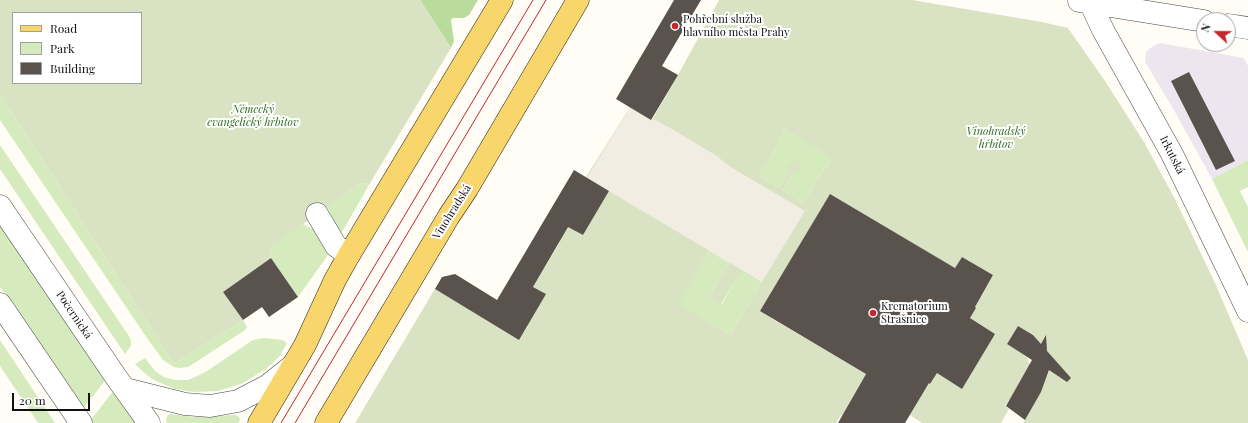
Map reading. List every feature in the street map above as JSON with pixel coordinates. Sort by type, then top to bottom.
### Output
[{"type":"main road","points":[[259,423],[305,345],[335,280],[349,255],[502,0]]},
{"type":"main road","name":"Vinohradská","points":[[326,423],[449,216],[467,189],[578,0]]},
{"type":"street","points":[[1083,1],[1196,20]]},
{"type":"street","name":"Irkutská","points":[[1083,1],[1103,30],[1172,154],[1248,311]]},
{"type":"street","points":[[1236,26],[1248,28]]},
{"type":"street","name":"Počernická","points":[[0,206],[149,423]]},
{"type":"street","points":[[317,214],[336,246],[349,255]]},
{"type":"street","points":[[0,304],[81,423]]},
{"type":"street","points":[[125,389],[185,404],[210,406],[238,401],[267,386],[293,366]]},
{"type":"shaded area","points":[[1160,43],[1196,49],[1196,52],[1210,52],[1244,58],[1248,66],[1248,160],[1212,179],[1145,62],[1146,52],[1153,46]]},
{"type":"shaded area","points":[[630,107],[687,138],[717,156],[729,166],[805,211],[762,282],[587,178]]},
{"type":"green space","name":"Německý evangelický hřbitov","points":[[0,0],[420,0],[451,48],[369,185],[367,183],[360,184],[272,246],[270,252],[271,258],[223,292],[243,320],[174,364],[0,94]]},
{"type":"green space","points":[[420,0],[478,0],[469,15],[464,18],[453,18],[451,20],[454,41],[451,48]]},
{"type":"green space","name":"Vinohradský hřbitov","points":[[719,0],[912,0],[1042,22],[1068,28],[1105,81],[1144,142],[1175,199],[1215,283],[1248,360],[1248,423],[1023,423],[1041,392],[1049,371],[1048,358],[1043,346],[1033,335],[1018,326],[1007,344],[1027,357],[1031,368],[1013,402],[1009,400],[1005,406],[1009,409],[1001,423],[922,423],[910,415],[929,383],[930,384],[937,373],[995,334],[970,318],[993,275],[962,257],[955,268],[841,201],[771,318],[866,374],[842,416],[841,415],[836,423],[355,423],[442,277],[435,289],[519,339],[528,326],[494,306],[455,274],[497,300],[534,237],[498,299],[546,294],[533,287],[560,242],[539,229],[574,170],[586,177],[630,107],[652,120]],"holes":[[[784,129],[832,158],[827,168],[825,167],[803,203],[783,190],[792,174],[802,172],[799,160],[787,163],[789,172],[779,188],[759,176],[780,141],[778,139]],[[574,170],[609,191],[583,235],[548,215]],[[709,251],[729,263],[709,297],[721,304],[741,271],[762,282],[730,335],[679,304]]]},
{"type":"green space","points":[[642,54],[643,54],[616,99]]},
{"type":"green space","points":[[0,94],[174,364],[243,320],[247,327],[245,330],[188,367],[174,367],[163,360],[0,120]]},
{"type":"green space","points":[[784,129],[833,158],[827,168],[825,167],[803,203],[783,190],[792,174],[789,172],[779,188],[759,176],[780,141],[777,139]]},
{"type":"green space","points":[[0,145],[129,336],[131,346],[125,354],[0,169]]},
{"type":"green space","points":[[1248,160],[1248,187],[1240,191],[1248,207],[1248,252],[1212,179]]},
{"type":"green space","points":[[367,183],[369,185],[342,232],[339,230],[327,207],[360,184]]},
{"type":"green space","points":[[0,222],[107,378],[83,409],[0,287]]},
{"type":"green space","points":[[303,224],[313,229],[328,255],[298,297],[271,258],[270,252],[275,243]]},
{"type":"green space","points":[[709,251],[729,263],[709,297],[722,304],[741,270],[762,282],[730,335],[678,304]]},
{"type":"green space","points":[[264,338],[282,340],[287,343],[279,357],[266,369],[241,384],[218,391],[194,392],[175,389],[148,376],[135,364],[145,358],[155,371],[164,377],[175,380],[188,380],[207,371],[253,340]]},
{"type":"green space","points":[[0,340],[55,423],[38,423],[0,366]]},
{"type":"green space","points":[[115,389],[137,423],[90,423],[89,422]]},
{"type":"green space","points":[[170,414],[195,417],[236,415],[240,419],[239,423],[167,423],[166,419]]},
{"type":"building","points":[[674,0],[701,0],[662,66],[678,75],[651,120],[616,99]]},
{"type":"building","points":[[1189,72],[1235,161],[1216,170],[1171,81]]},
{"type":"building","points":[[574,170],[609,191],[583,235],[568,227],[533,287],[546,294],[519,340],[435,289],[442,277],[455,274],[497,300]]},
{"type":"building","name":"Krematorium Strašnice","points":[[830,194],[955,268],[962,257],[993,275],[970,318],[995,334],[962,389],[937,373],[930,384],[929,383],[905,423],[838,423],[866,374],[760,311]]},
{"type":"building","points":[[271,258],[298,297],[269,317],[262,307],[243,320],[223,292]]},
{"type":"building","points":[[1018,326],[1033,335],[1041,344],[1046,335],[1047,351],[1071,378],[1067,382],[1049,370],[1041,392],[1025,420],[1006,406],[1032,360],[1007,344]]},
{"type":"tram line","points":[[281,423],[533,0]]},
{"type":"tram line","points":[[295,423],[546,0]]},
{"type":"place","name":"Pohřební služba hlavního města Prahy","points":[[675,26]]},
{"type":"place","name":"Krematorium Strašnice","points":[[873,313]]}]
